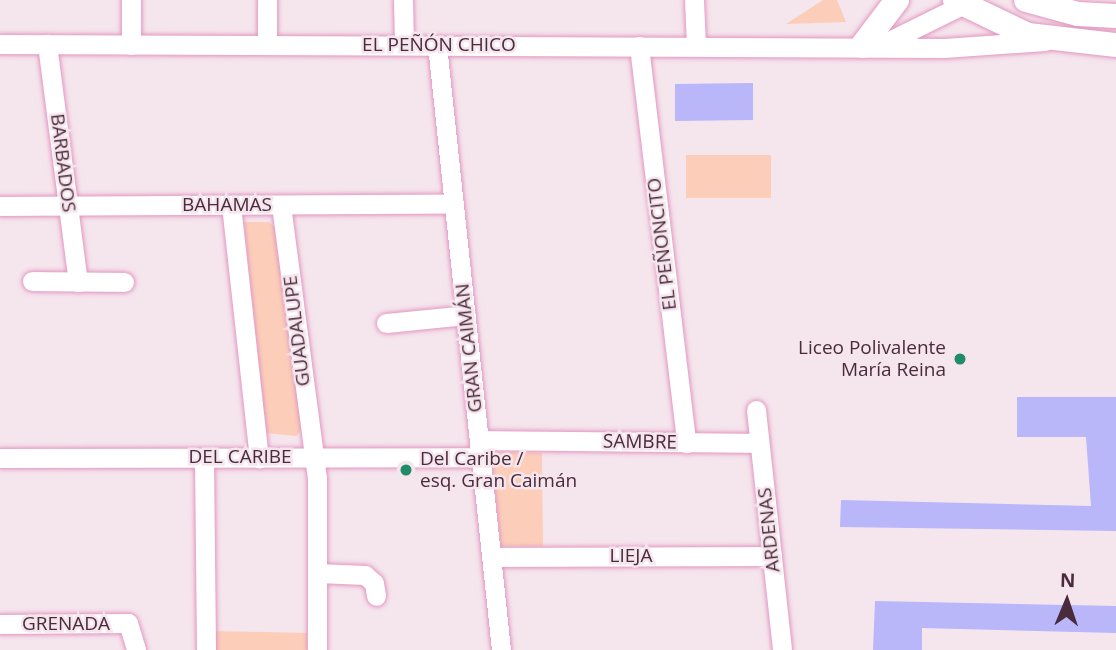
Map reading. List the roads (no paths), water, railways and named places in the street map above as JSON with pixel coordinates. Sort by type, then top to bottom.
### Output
[{"type":"main road","points":[[870,46],[897,0]]},
{"type":"main road","points":[[1025,0],[1078,13],[1116,16]]},
{"type":"main road","points":[[964,2],[1006,27],[1052,40],[1116,45]]},
{"type":"street","points":[[131,0],[131,45]]},
{"type":"street","points":[[267,0],[267,45]]},
{"type":"street","points":[[403,0],[404,45]]},
{"type":"street","points":[[694,0],[696,46]]},
{"type":"street","name":"EL PEÑÓN CHICO","points":[[870,46],[964,2]]},
{"type":"street","name":"EL PEÑÓN CHICO","points":[[0,44],[1005,47],[1052,40]]},
{"type":"street","name":"BARBADOS","points":[[47,44],[78,282]]},
{"type":"street","name":"GRAN CAIMÁN","points":[[437,45],[500,650]]},
{"type":"street","name":"EL PEÑONCITO","points":[[639,46],[686,443]]},
{"type":"street","name":"BAHAMAS","points":[[0,206],[454,204]]},
{"type":"street","points":[[231,205],[259,457]]},
{"type":"street","name":"GUADALUPE","points":[[281,205],[313,457],[317,650]]},
{"type":"street","points":[[32,281],[124,282]]},
{"type":"street","points":[[386,323],[466,315]]},
{"type":"street","name":"ARDENAS","points":[[756,410],[782,650]]},
{"type":"street","name":"SAMBRE","points":[[480,449],[759,443]]},
{"type":"street","name":"DEL CARIBE","points":[[0,458],[313,457],[480,449]]},
{"type":"street","points":[[204,458],[206,650]]},
{"type":"street","name":"LIEJA","points":[[491,557],[772,556]]},
{"type":"street","points":[[317,573],[365,575],[374,583],[376,596]]},
{"type":"street","name":"GRENADA","points":[[0,624],[131,625],[136,650]]},
{"type":"place","name":"Liceo Polivalente María Reina","points":[[960,359]]},
{"type":"place","name":"Del Caribe / esq. Gran Caimán","points":[[406,470]]}]
